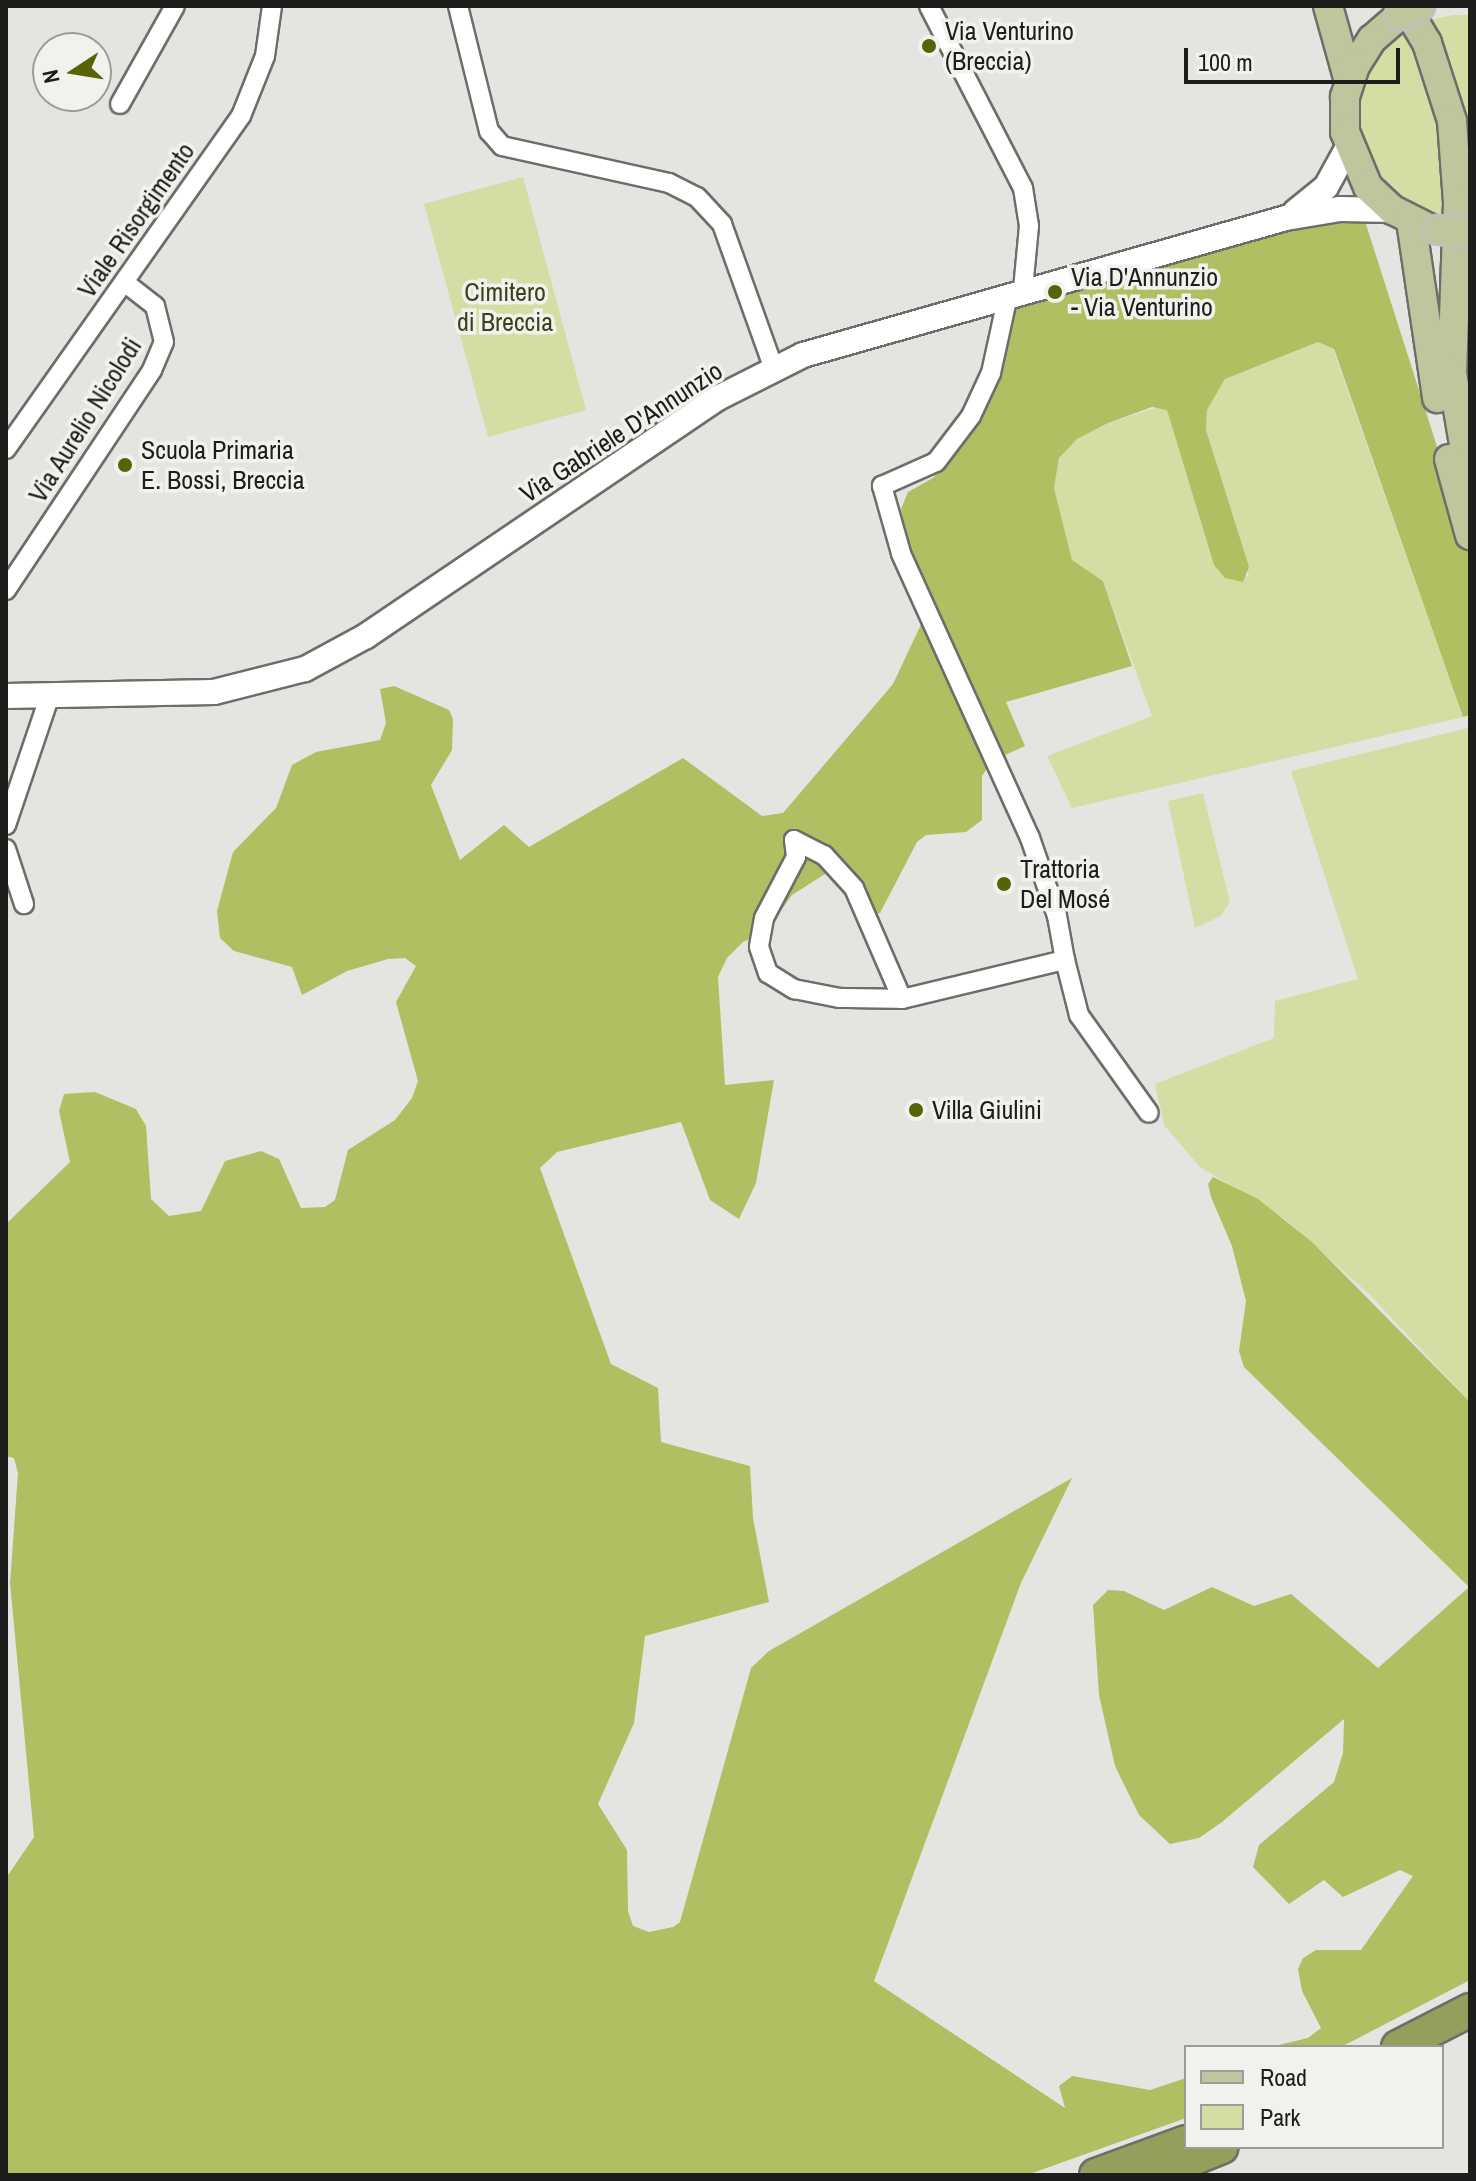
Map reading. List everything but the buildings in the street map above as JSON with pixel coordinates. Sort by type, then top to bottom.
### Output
[{"type":"highway","points":[[1402,2045],[1470,2010]]},
{"type":"highway","points":[[1440,2045],[1470,2028]]},
{"type":"highway","points":[[1096,2175],[1184,2143]]},
{"type":"highway","points":[[1151,2175],[1217,2149]]},
{"type":"main road","points":[[1328,6],[1349,81]]},
{"type":"main road","points":[[1470,232],[1414,220],[1368,187],[1348,147],[1344,115],[1349,81],[1366,47],[1408,9],[1427,43],[1452,121],[1458,203],[1452,373],[1470,480]]},
{"type":"main road","name":"Via Gabriele D'Annunzio","points":[[1286,218],[1326,187],[1348,147]]},
{"type":"main road","name":"Via Gabriele D'Annunzio","points":[[6,696],[214,692],[305,669],[366,636],[718,398],[826,346],[1286,218],[1340,209],[1414,220]]},
{"type":"main road","points":[[1414,220],[1440,417],[1470,535]]},
{"type":"street","points":[[120,104],[175,6]]},
{"type":"street","name":"Viale Risorgimento","points":[[6,449],[241,116],[265,56],[272,6]]},
{"type":"street","points":[[458,6],[474,79],[495,138],[502,146],[669,183],[697,197],[722,224],[774,369]]},
{"type":"street","points":[[929,6],[1023,188],[1029,226],[1015,292],[991,373],[971,416],[936,462],[882,486],[901,553],[1030,838],[1057,916],[1079,1015],[1149,1113]]},
{"type":"street","name":"Via Aurelio Nicolodi","points":[[6,590],[152,370],[164,342],[165,328],[155,306],[124,282]]},
{"type":"street","points":[[6,825],[50,695]]},
{"type":"street","points":[[902,999],[854,888],[824,855],[794,840],[796,857],[764,918],[759,947],[768,973],[794,989],[840,998],[902,999],[1065,960]]},
{"type":"street","points":[[6,849],[24,904]]},
{"type":"green space","points":[[1470,15],[1470,218],[1426,21]]},
{"type":"green space","points":[[1407,27],[1443,123],[1447,219],[1403,203],[1369,171],[1354,114],[1370,61]]},
{"type":"green space","name":"Cimitero di Breccia","points":[[523,177],[586,410],[488,437],[424,204]]},
{"type":"green space","points":[[1364,218],[1470,550],[1470,715],[1463,717],[1334,349],[1318,342],[1225,379],[1207,410],[1206,430],[1249,567],[1243,582],[1225,578],[1214,565],[1167,410],[1152,407],[1108,423],[1077,439],[1059,458],[1054,488],[1072,560],[1103,581],[1132,666],[1006,702],[1025,746],[996,759],[908,550],[901,509],[908,492],[933,478],[967,440],[983,410],[1012,305],[1296,225]]},
{"type":"green space","points":[[1318,342],[1333,349],[1463,717],[1072,808],[1047,756],[1152,716],[1103,581],[1072,561],[1054,488],[1059,458],[1077,439],[1108,423],[1161,406],[1167,410],[1214,565],[1249,577],[1206,430],[1207,410],[1225,379]]},
{"type":"green space","points":[[924,618],[992,761],[982,776],[982,820],[966,832],[926,835],[917,842],[880,913],[869,916],[832,875],[825,874],[792,895],[767,930],[743,942],[727,958],[718,977],[725,1085],[774,1080],[756,1183],[739,1219],[710,1200],[681,1122],[557,1152],[540,1168],[611,1364],[658,1388],[661,1442],[750,1466],[753,1518],[769,1602],[645,1636],[634,1723],[598,1804],[627,1850],[628,1911],[633,1926],[649,1932],[673,1927],[680,1922],[751,1668],[769,1651],[1072,1478],[1021,1583],[874,1981],[1065,2108],[1059,2086],[1072,2076],[1150,2090],[1184,2079],[1184,2119],[1027,2175],[6,2175],[6,1878],[34,1837],[10,1583],[18,1473],[14,1458],[6,1456],[6,1224],[70,1162],[59,1111],[64,1094],[95,1092],[136,1109],[146,1126],[151,1199],[169,1216],[201,1211],[225,1161],[261,1151],[279,1159],[301,1208],[325,1207],[335,1200],[348,1150],[395,1120],[412,1098],[418,1081],[396,1002],[416,966],[405,958],[388,959],[347,971],[302,995],[292,967],[234,951],[220,938],[217,911],[233,852],[276,808],[292,765],[316,752],[380,740],[386,723],[380,689],[394,686],[449,710],[453,719],[452,750],[431,785],[460,860],[504,825],[529,847],[683,758],[762,816],[783,813],[893,684]]},
{"type":"green space","points":[[1468,728],[1470,1402],[1370,1295],[1285,1219],[1200,1167],[1164,1125],[1155,1084],[1274,1038],[1275,1001],[1358,979],[1291,771]]},
{"type":"green space","points":[[1203,793],[1230,902],[1221,916],[1195,928],[1168,801]]},
{"type":"green space","points":[[1213,1177],[1258,1199],[1312,1242],[1470,1402],[1470,1980],[1345,2045],[1278,2045],[1308,2038],[1321,2028],[1302,1991],[1298,1969],[1303,1958],[1316,1950],[1361,1950],[1413,1876],[1400,1870],[1343,1897],[1324,1880],[1289,1904],[1253,1867],[1259,1845],[1334,1782],[1343,1753],[1344,1719],[1222,1822],[1199,1838],[1170,1844],[1139,1815],[1115,1766],[1099,1695],[1093,1605],[1108,1590],[1124,1591],[1164,1610],[1212,1587],[1254,1606],[1291,1594],[1378,1668],[1469,1587],[1244,1367],[1239,1351],[1246,1301],[1232,1246],[1208,1184]]},
{"type":"place","name":"Via Venturino (Breccia)","points":[[929,46]]},
{"type":"place","name":"Via D'Annunzio - Via Venturino","points":[[1055,292]]},
{"type":"place","name":"Scuola Primaria E. Bossi, Breccia","points":[[125,465]]},
{"type":"place","name":"Trattoria Del Mosé","points":[[1004,884]]},
{"type":"place","name":"Villa Giulini","points":[[916,1110]]}]
